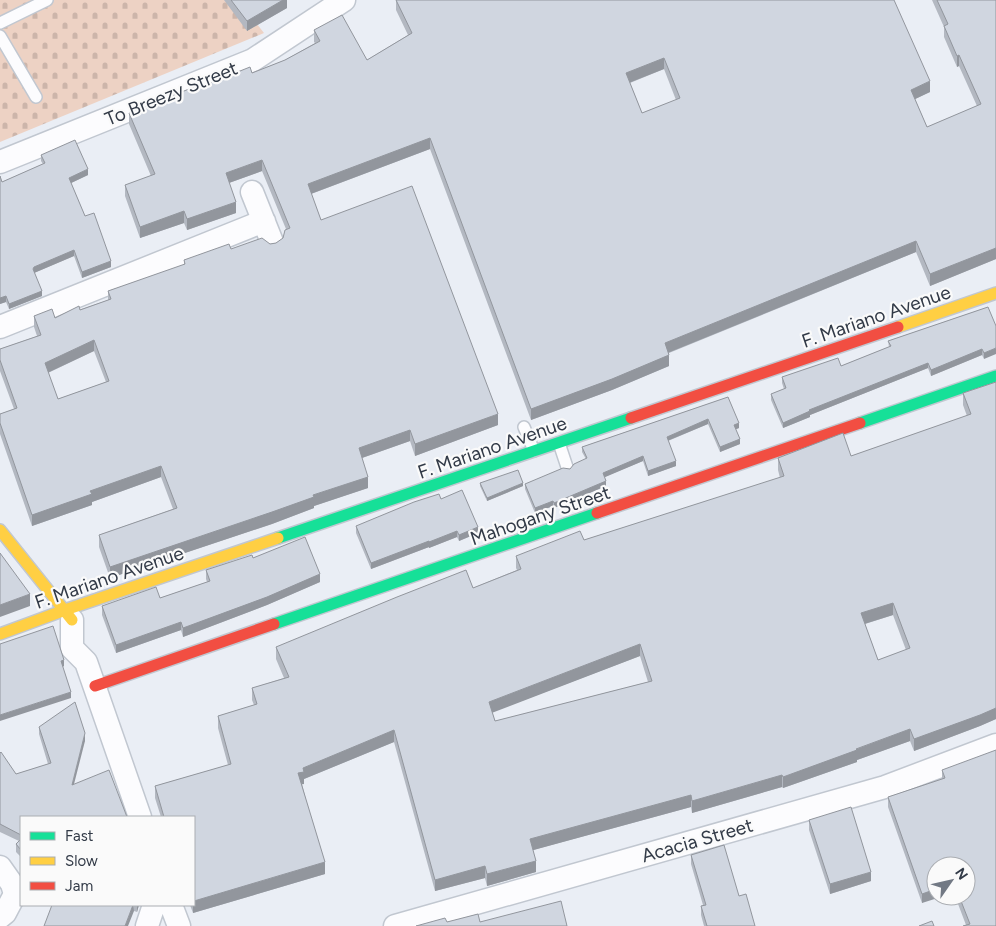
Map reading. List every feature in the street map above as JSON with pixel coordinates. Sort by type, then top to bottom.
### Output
[{"type":"street","name":"To Breezy Street","points":[[0,162],[253,60],[336,2]]},
{"type":"street","points":[[252,192],[272,242]]},
{"type":"street","points":[[0,327],[264,221]]},
{"type":"street","name":"F. Mariano Avenue","points":[[0,634],[68,615],[534,451],[996,293]]},
{"type":"street","name":"Mahogany Street","points":[[95,686],[996,376]]},
{"type":"street","points":[[0,530],[90,642],[86,662],[140,816]]},
{"type":"street","name":"Acacia Street","points":[[395,926],[885,787],[996,745]]},
{"type":"street","points":[[0,867],[12,884],[16,894],[5,913],[0,917]]},
{"type":"street","points":[[147,926],[154,906]]},
{"type":"street","points":[[171,906],[179,926]]},
{"type":"lane","points":[[0,23],[46,0]]},
{"type":"lane","points":[[0,36],[36,97]]},
{"type":"lane","points":[[524,427],[534,451]]},
{"type":"lane","points":[[559,443],[567,467]]},
{"type":"green space","points":[[0,0],[238,0],[264,33],[0,142]]},
{"type":"building","points":[[231,0],[283,0],[247,21]]},
{"type":"building","points":[[396,0],[894,0],[930,81],[911,90],[927,127],[981,104],[944,26],[948,24],[937,0],[996,0],[996,248],[930,274],[916,241],[665,343],[669,355],[612,379],[531,409],[430,138],[308,184],[321,220],[412,186],[498,414],[415,444],[410,430],[359,448],[368,477],[110,567],[99,535],[177,508],[161,466],[90,491],[92,494],[32,515],[0,423],[0,414],[17,408],[0,360],[0,349],[41,335],[34,316],[52,309],[55,318],[79,306],[80,310],[111,299],[108,291],[185,264],[184,260],[229,244],[231,249],[262,238],[270,244],[276,243],[283,238],[285,230],[290,228],[262,160],[226,173],[236,202],[187,219],[184,211],[140,227],[125,185],[155,174],[129,113],[250,67],[252,73],[285,60],[320,41],[314,30],[342,15],[367,60],[412,33]],"holes":[[[664,58],[680,98],[642,113],[626,73]],[[94,340],[109,381],[58,399],[45,363]]]},
{"type":"building","points":[[75,140],[88,169],[69,178],[85,216],[94,213],[111,261],[82,272],[74,250],[34,267],[33,269],[42,291],[9,304],[6,296],[0,298],[0,176],[2,182],[45,163],[41,155]]},
{"type":"building","points":[[988,307],[996,326],[996,348],[984,353],[982,349],[931,370],[928,363],[809,410],[783,423],[771,394],[786,388],[782,377],[838,358],[841,366],[891,346],[888,341]]},
{"type":"building","points":[[996,382],[996,708],[914,739],[910,729],[783,777],[782,775],[692,801],[691,795],[530,839],[536,861],[487,874],[485,866],[435,880],[394,730],[303,768],[304,772],[298,773],[325,862],[195,901],[195,816],[164,816],[155,786],[231,764],[218,716],[257,704],[252,688],[289,677],[276,647],[466,570],[473,588],[521,569],[516,556],[580,531],[584,540],[784,476],[778,458],[843,433],[851,456],[971,414],[963,393]],"holes":[[[893,603],[910,648],[878,660],[861,613]],[[640,644],[652,681],[495,721],[489,702]]]},
{"type":"building","points":[[728,397],[739,423],[734,425],[740,439],[720,447],[708,419],[667,437],[676,461],[648,471],[643,456],[603,473],[606,481],[554,503],[553,501],[535,508],[525,484],[563,468],[570,469],[574,464],[587,458],[582,447]]},
{"type":"building","points":[[518,470],[523,483],[487,498],[480,483]]},
{"type":"building","points":[[462,490],[478,527],[459,535],[457,531],[371,563],[356,526],[414,502],[439,494],[441,499]]},
{"type":"building","points":[[305,537],[320,574],[267,597],[183,628],[181,622],[116,645],[102,606],[156,587],[160,598],[210,581],[206,570],[252,555],[253,558]]},
{"type":"building","points":[[0,553],[30,594],[0,605]]},
{"type":"building","points":[[53,626],[64,660],[61,661],[71,692],[0,715],[0,644]]},
{"type":"building","points":[[75,702],[85,733],[72,785],[109,770],[127,816],[20,816],[20,834],[0,824],[0,753],[16,774],[51,763],[39,727]]},
{"type":"building","points":[[996,750],[996,926],[963,926],[970,924],[963,906],[976,906],[976,856],[926,856],[926,893],[922,894],[888,797],[945,778],[942,770]]},
{"type":"building","points":[[851,807],[871,872],[830,884],[809,820]]},
{"type":"building","points":[[20,840],[20,849],[16,844]]},
{"type":"building","points":[[724,845],[739,896],[746,894],[755,926],[707,926],[701,906],[706,905],[691,855]]},
{"type":"building","points":[[561,901],[567,926],[416,926],[445,918],[447,922],[478,914],[480,922]]},
{"type":"building","points":[[52,906],[133,906],[125,926],[44,926]]},
{"type":"building","points":[[932,921],[934,926],[919,926]]},
{"type":"traffic: fast","points":[[860,423],[996,376]]},
{"type":"traffic: fast","points":[[278,538],[631,418]]},
{"type":"traffic: fast","points":[[274,624],[597,513]]},
{"type":"traffic: slow","points":[[898,327],[996,293]]},
{"type":"traffic: slow","points":[[0,530],[72,620]]},
{"type":"traffic: slow","points":[[0,634],[278,538]]},
{"type":"traffic: jam","points":[[631,418],[898,327]]},
{"type":"traffic: jam","points":[[597,513],[860,423]]},
{"type":"traffic: jam","points":[[95,686],[274,624]]}]
